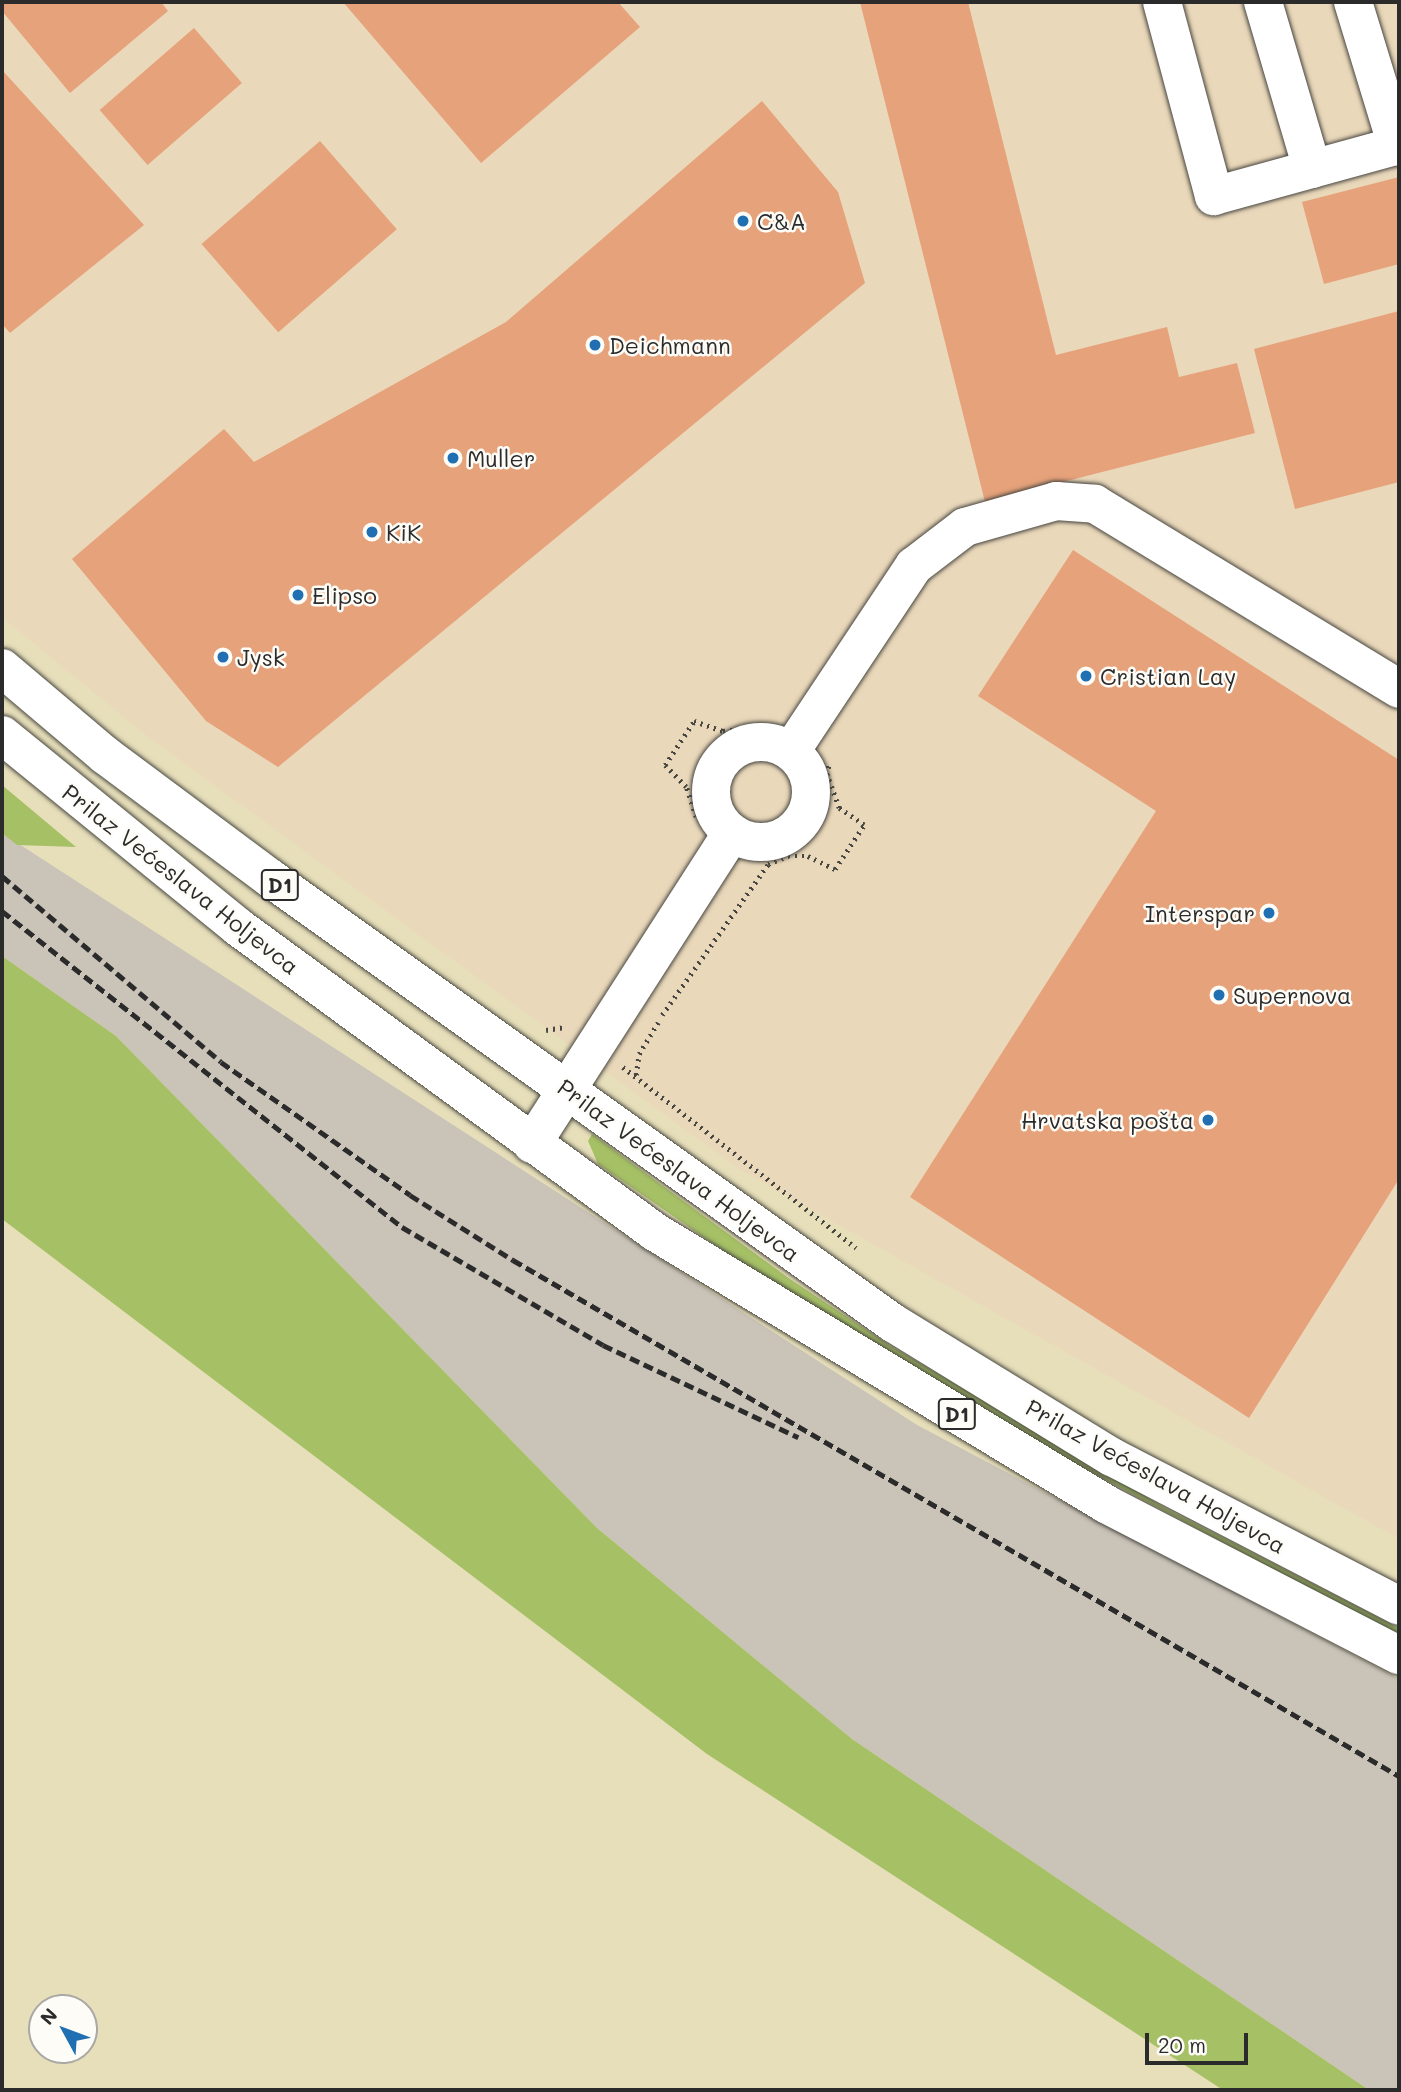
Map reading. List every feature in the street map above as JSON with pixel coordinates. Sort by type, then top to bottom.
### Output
[{"type":"main road","points":[[1162,2],[1214,196],[1398,146],[1353,2]]},
{"type":"main road","points":[[1263,2],[1312,169]]},
{"type":"main road","points":[[791,751],[914,566],[965,527],[1056,501],[1094,504],[1399,690]]},
{"type":"main road","name":"Prilaz Većeslava Holjevca","points":[[2,668],[105,755],[259,870],[893,1323],[1112,1457],[1399,1606]]},
{"type":"main road","name":"Prilaz Većeslava Holjevca","points":[[2,735],[238,927],[655,1232],[1094,1497],[1399,1655]]},
{"type":"main road","points":[[751,743],[776,744],[791,751],[802,761],[810,782],[810,805],[804,819],[793,831],[771,841],[747,840],[732,833],[721,822],[711,795],[719,766],[729,754],[751,743]]},
{"type":"main road","points":[[532,1144],[732,833]]},
{"type":"path","points":[[664,765],[694,720]]},
{"type":"path","points":[[830,757],[827,775],[839,808],[864,825],[835,869],[808,856],[788,856],[768,864],[658,1021],[639,1054],[636,1075],[868,1257]]},
{"type":"shaded area","points":[[2,2],[1399,2],[1399,1539],[739,1169],[143,733],[2,617]]},
{"type":"shaded area","points":[[2,833],[917,1425],[1399,1679],[1399,2090],[1369,2090],[852,1739],[597,1528],[116,1036],[2,956]]},
{"type":"green space","points":[[2,785],[76,847],[17,845],[2,833]]},
{"type":"green space","points":[[2,956],[116,1036],[597,1528],[852,1739],[1369,2090],[1223,2090],[707,1754],[2,1219]]},
{"type":"green space","points":[[592,1134],[790,1279],[889,1345],[1165,1508],[1399,1628],[1399,1636],[1012,1430],[725,1252],[598,1164],[588,1141]]},
{"type":"building","points":[[2,2],[161,2],[168,11],[70,93],[2,11]]},
{"type":"building","points":[[343,2],[618,2],[640,27],[481,163]]},
{"type":"building","points":[[860,2],[968,2],[1056,355],[1167,327],[1179,377],[1237,363],[1255,433],[985,502]]},
{"type":"building","points":[[194,28],[242,83],[148,165],[100,110]]},
{"type":"building","points":[[2,70],[144,225],[10,333],[2,324]]},
{"type":"building","points":[[762,101],[838,192],[865,283],[278,767],[206,721],[72,559],[224,429],[254,462],[506,322]]},
{"type":"building","points":[[320,141],[397,229],[278,332],[202,244]]},
{"type":"building","points":[[1399,177],[1399,264],[1324,284],[1302,202]]},
{"type":"building","points":[[1399,311],[1399,482],[1295,509],[1254,349]]},
{"type":"building","name":"Supernova","points":[[1073,550],[1399,760],[1399,1179],[1249,1418],[910,1197],[1156,811],[978,696]]},
{"type":"railway","points":[[2,876],[221,1062],[410,1195],[513,1260],[1399,1776]]},
{"type":"railway","points":[[2,911],[402,1227],[603,1345],[798,1437]]},
{"type":"place","name":"C&A","points":[[743,221]]},
{"type":"place","name":"Deichmann","points":[[595,345]]},
{"type":"place","name":"Muller","points":[[453,458]]},
{"type":"place","name":"KiK","points":[[372,532]]},
{"type":"place","name":"Elipso","points":[[298,595]]},
{"type":"place","name":"Jysk","points":[[223,657]]},
{"type":"place","name":"Cristian Lay","points":[[1086,676]]},
{"type":"place","name":"Interspar","points":[[1269,913]]},
{"type":"place","name":"Supernova","points":[[1219,995]]},
{"type":"place","name":"Hrvatska pošta","points":[[1208,1120]]}]
